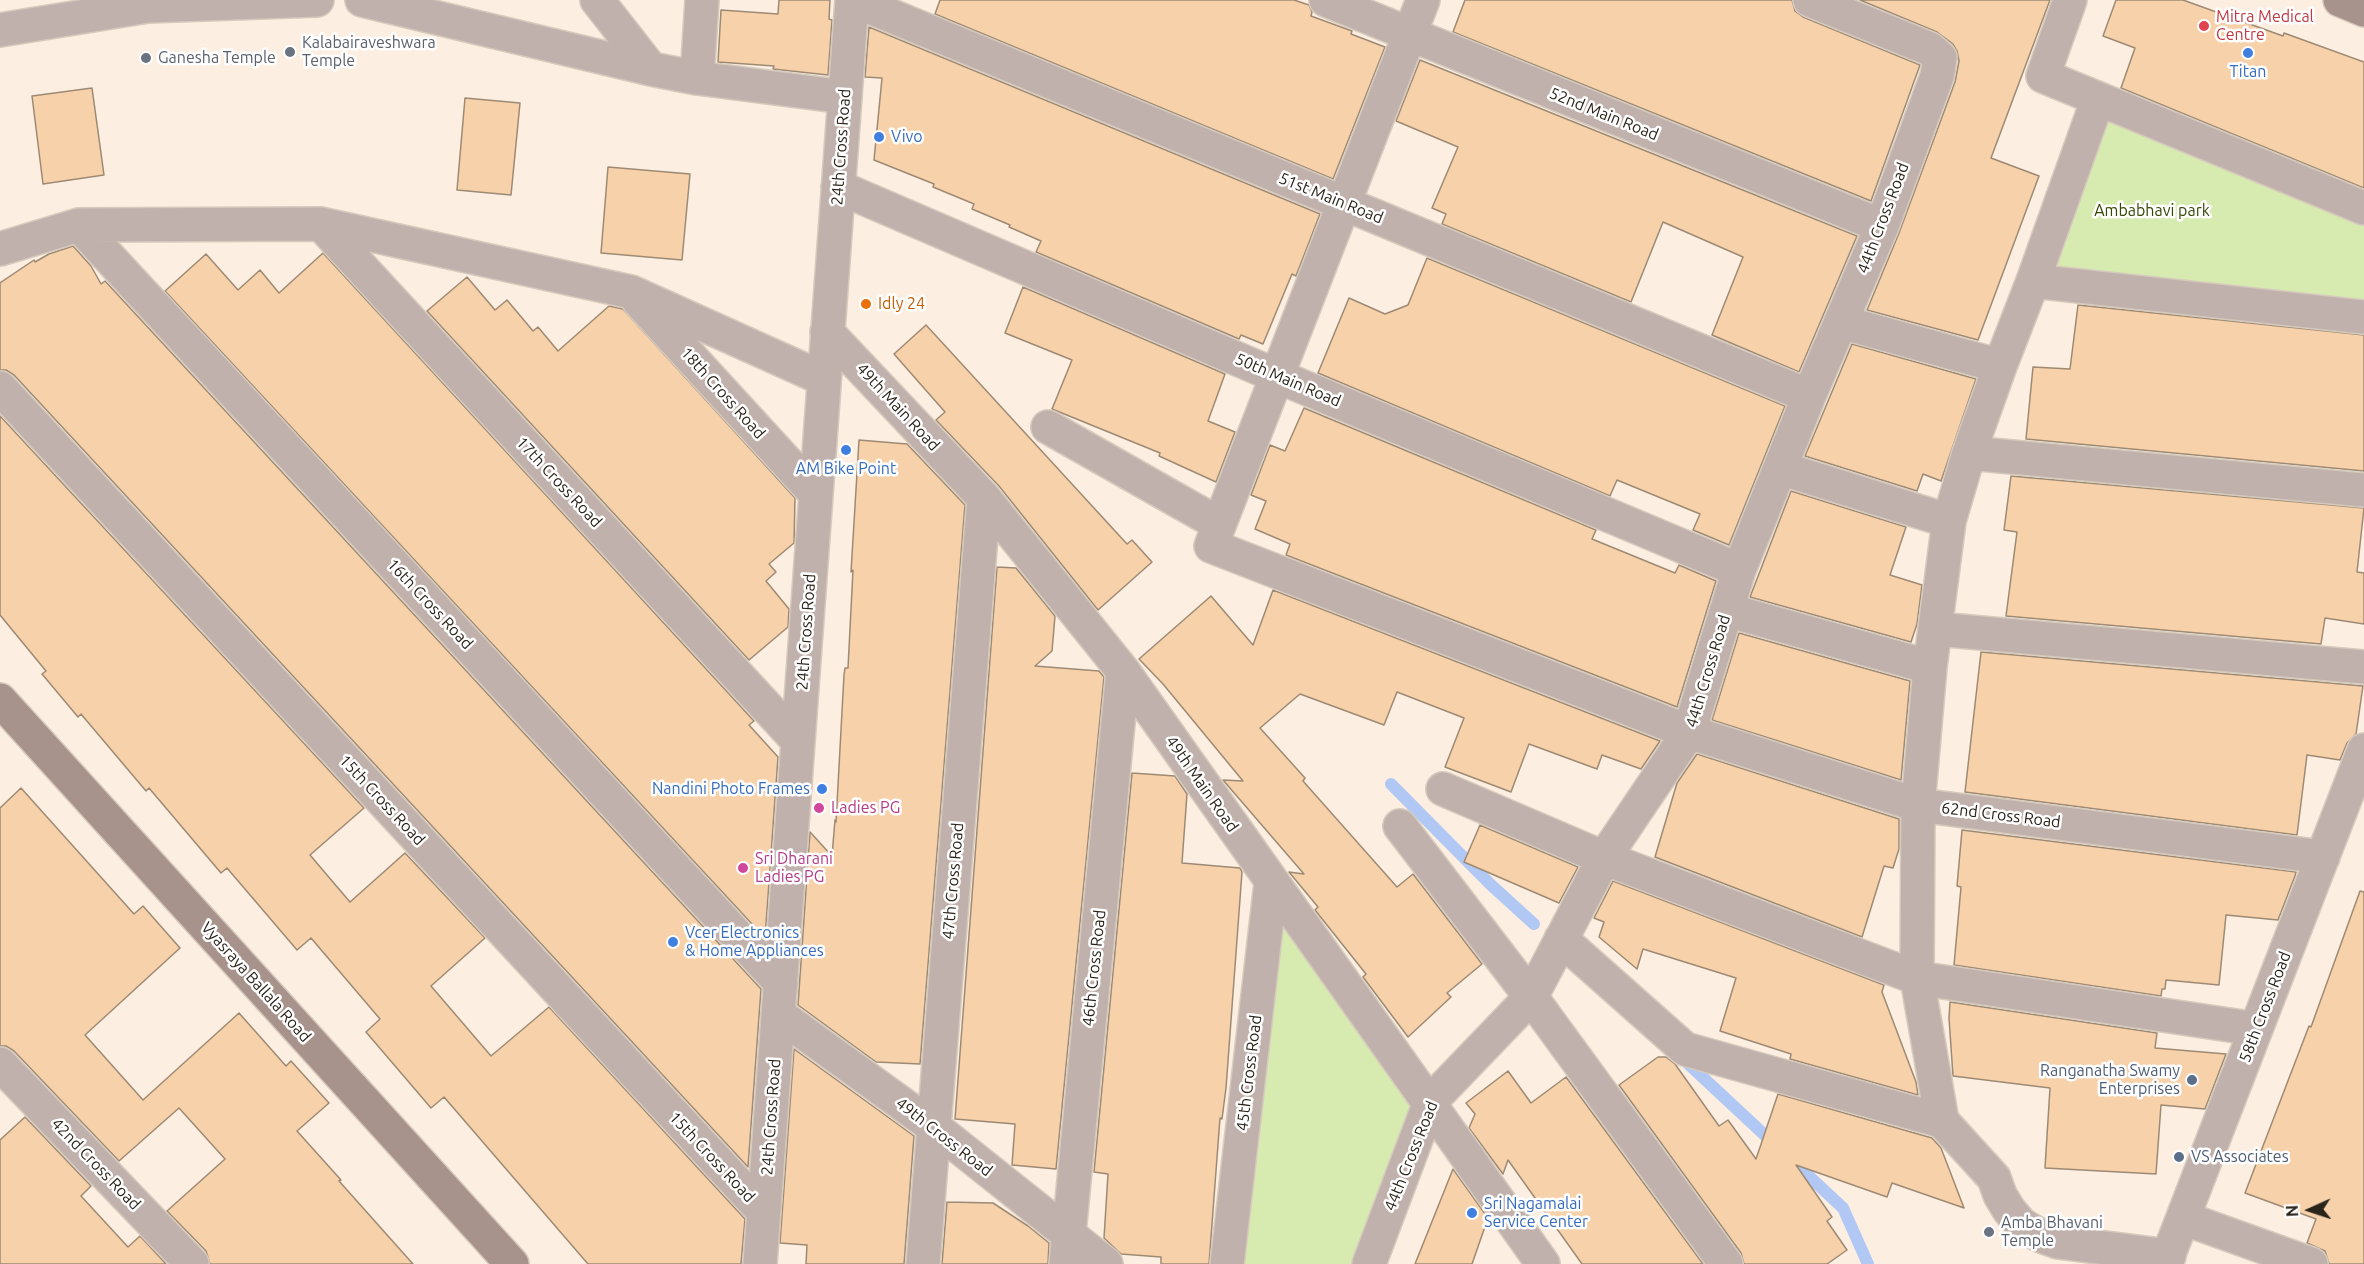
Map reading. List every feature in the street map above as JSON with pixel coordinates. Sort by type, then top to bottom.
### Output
[{"type":"street","points":[[0,30],[146,3],[317,0]]},
{"type":"street","points":[[362,0],[651,69],[697,78],[845,97]]},
{"type":"street","points":[[597,0],[651,69]]},
{"type":"street","points":[[697,78],[702,0]]},
{"type":"street","name":"24th Cross Road","points":[[760,1264],[852,0]]},
{"type":"street","name":"51st Main Road","points":[[852,0],[1809,396]]},
{"type":"street","name":"52nd Main Road","points":[[1326,0],[1882,226]]},
{"type":"street","points":[[1048,427],[1219,524],[1423,0]]},
{"type":"street","name":"44th Cross Road","points":[[1369,1264],[1430,1102],[1531,997],[1604,858],[1689,732],[1739,570],[1809,396],[1882,226],[1937,76],[1940,58],[1930,50],[1810,0]]},
{"type":"street","points":[[2070,0],[2043,76],[2364,208]]},
{"type":"street","points":[[2340,0],[2364,10]]},
{"type":"street","points":[[1942,1121],[1917,978],[1918,805],[1930,667],[1949,520],[2000,366],[2098,99]]},
{"type":"street","name":"50th Main Road","points":[[838,187],[1277,376],[1739,570]]},
{"type":"street","points":[[0,249],[79,225],[321,224],[631,292],[824,379]]},
{"type":"street","name":"17th Cross Road","points":[[321,224],[798,741]]},
{"type":"street","name":"16th Cross Road","points":[[79,225],[780,999]]},
{"type":"street","points":[[2033,281],[2364,317]]},
{"type":"street","name":"18th Cross Road","points":[[631,292],[816,494]]},
{"type":"street","points":[[1841,322],[2000,366]]},
{"type":"street","name":"49th Main Road","points":[[827,332],[984,498],[1123,672],[1544,1264]]},
{"type":"street","name":"15th Cross Road","points":[[0,388],[764,1212]]},
{"type":"street","points":[[1970,453],[2364,490]]},
{"type":"street","points":[[1780,468],[1949,520]]},
{"type":"street","name":"47th Cross Road","points":[[923,1264],[984,498]]},
{"type":"street","name":"62nd Cross Road","points":[[1219,524],[1211,546],[1689,732],[1918,805],[2323,857]]},
{"type":"street","points":[[1727,610],[1930,667]]},
{"type":"street","points":[[1936,630],[2364,667]]},
{"type":"street","name":"46th Cross Road","points":[[1067,1249],[1123,672]]},
{"type":"street","name":"Vyasraya Ballala Road","points":[[0,700],[512,1264]]},
{"type":"street","name":"58th Cross Road","points":[[2167,1260],[2364,750]]},
{"type":"street","points":[[1443,789],[1604,858],[1917,978],[2256,1029]]},
{"type":"street","points":[[1400,826],[1531,997],[1726,1264]]},
{"type":"street","name":"45th Cross Road","points":[[1227,1264],[1271,883]]},
{"type":"street","points":[[1561,939],[1685,1049],[1942,1121],[1994,1178],[2000,1195],[2021,1224],[2039,1235],[2058,1242],[2167,1260]]},
{"type":"street","name":"49th Cross Road","points":[[780,999],[934,1127],[1067,1249],[1106,1264]]},
{"type":"street","name":"42nd Cross Road","points":[[0,1064],[192,1264]]},
{"type":"street","points":[[2183,1218],[2311,1264]]},
{"type":"green space","name":"Ambabhavi park","points":[[2109,114],[2364,219],[2364,298],[2360,307],[2052,275]]},
{"type":"green space","points":[[1276,913],[1421,1098],[1358,1264],[1237,1264]]},
{"type":"building","points":[[779,0],[830,0],[829,19],[832,20],[828,75],[773,69],[774,66],[718,62],[721,10],[778,14]]},
{"type":"building","points":[[940,0],[1294,0],[1309,5],[1311,16],[1352,31],[1351,34],[1385,47],[1333,179],[935,14]]},
{"type":"building","points":[[1465,0],[1792,0],[1795,11],[1803,17],[1920,65],[1871,201],[1453,32]]},
{"type":"building","points":[[1860,0],[2050,0],[1991,158],[2039,176],[1978,340],[1867,310],[1899,233],[1955,82],[1959,61],[1953,44],[1937,32]]},
{"type":"building","points":[[2116,0],[2183,0],[2364,62],[2364,188],[2121,88],[2135,48],[2103,36]]},
{"type":"building","points":[[869,27],[1320,214],[1296,276],[1292,274],[1263,344],[1241,335],[1239,339],[1036,252],[1041,241],[972,209],[974,204],[933,187],[934,184],[874,160],[882,78],[865,77]]},
{"type":"building","points":[[1420,60],[1857,236],[1799,372],[1712,335],[1743,257],[1663,222],[1631,302],[1442,224],[1446,214],[1432,208],[1458,147],[1396,121]]},
{"type":"building","points":[[92,88],[104,175],[43,184],[32,96]]},
{"type":"building","points":[[465,98],[520,103],[511,195],[457,190]]},
{"type":"building","points":[[608,167],[690,174],[682,260],[601,253]]},
{"type":"building","points":[[73,246],[91,266],[101,284],[105,281],[761,989],[748,1167],[14,375],[6,370],[0,370],[0,283],[34,260],[35,262],[49,254]]},
{"type":"building","points":[[323,253],[754,721],[749,725],[778,757],[765,938],[165,291],[206,254],[238,290],[260,270],[279,293]]},
{"type":"building","points":[[1427,258],[1785,406],[1729,545],[1693,530],[1700,514],[1617,480],[1610,496],[1318,373],[1349,298],[1385,314],[1408,305]]},
{"type":"building","points":[[467,277],[495,310],[507,300],[533,331],[538,327],[558,351],[609,306],[623,309],[795,498],[794,543],[769,564],[776,572],[766,581],[789,609],[788,627],[749,660],[427,311]]},
{"type":"building","points":[[1023,287],[1225,374],[1208,421],[1235,432],[1216,482],[1159,456],[1160,453],[1052,409],[1072,360],[1005,333]]},
{"type":"building","points":[[2078,305],[2364,335],[2364,471],[2026,439],[2033,367],[2070,369]]},
{"type":"building","points":[[926,325],[1127,544],[1132,540],[1152,562],[1098,610],[999,486],[936,420],[945,412],[894,354]]},
{"type":"building","points":[[1852,344],[1976,379],[1941,481],[1923,474],[1917,491],[1805,456]]},
{"type":"building","points":[[1304,408],[1596,530],[1592,539],[1675,573],[1679,565],[1716,581],[1677,707],[1286,555],[1290,544],[1255,529],[1266,501],[1251,495],[1270,445],[1285,451]]},
{"type":"building","points":[[0,416],[364,808],[310,855],[350,902],[405,853],[485,938],[431,986],[491,1056],[549,1007],[745,1219],[741,1264],[588,1264],[444,1097],[431,1108],[366,1032],[380,1019],[311,938],[297,950],[227,868],[221,873],[149,788],[146,791],[81,714],[78,717],[42,674],[46,671],[0,615]]},
{"type":"building","points":[[859,440],[907,444],[965,505],[920,1064],[876,1062],[798,1005],[810,832],[832,856],[835,820],[836,822],[844,675],[845,668],[848,668]]},
{"type":"building","points":[[2011,476],[2364,508],[2357,572],[2364,573],[2364,624],[2325,618],[2321,644],[2006,616],[2017,532],[2004,530]]},
{"type":"building","points":[[1791,491],[1906,527],[1890,575],[1922,585],[1917,624],[1911,642],[1750,597]]},
{"type":"building","points":[[997,567],[1016,568],[1055,616],[1052,651],[1035,666],[1099,671],[1104,677],[1056,1169],[1012,1165],[1015,1124],[955,1119]]},
{"type":"building","points":[[1273,590],[1660,741],[1641,769],[1602,755],[1597,769],[1529,744],[1511,792],[1445,767],[1464,718],[1397,692],[1384,725],[1300,694],[1260,728],[1305,778],[1303,781],[1397,887],[1413,874],[1482,964],[1447,993],[1451,997],[1408,1037],[1363,977],[1366,974],[1315,910],[1318,907],[1289,872],[1304,874],[1223,780],[1243,781],[1163,684],[1139,659],[1211,596],[1253,645]]},
{"type":"building","points":[[1739,633],[1910,681],[1901,780],[1712,720]]},
{"type":"building","points":[[1981,652],[2363,686],[2356,734],[2347,743],[2340,760],[2307,755],[2297,835],[1965,792]]},
{"type":"building","points":[[1697,754],[1899,819],[1899,849],[1893,868],[1884,866],[1862,937],[1655,857],[1677,783]]},
{"type":"building","points":[[1132,773],[1175,776],[1187,794],[1182,863],[1240,868],[1242,872],[1226,1088],[1222,1119],[1220,1118],[1209,1264],[1161,1264],[1161,1257],[1121,1254],[1104,1238],[1108,1174],[1094,1172]]},
{"type":"building","points":[[21,788],[134,914],[143,906],[180,948],[85,1035],[143,1100],[239,1013],[286,1066],[291,1061],[329,1103],[297,1131],[413,1264],[210,1264],[206,1251],[167,1211],[225,1159],[179,1108],[119,1161],[14,1051],[6,1046],[0,1046],[0,808]]},
{"type":"building","points":[[1480,825],[1578,867],[1559,903],[1464,862]]},
{"type":"building","points":[[1962,830],[2296,872],[2278,920],[2226,915],[2219,985],[2166,980],[2161,996],[1954,965],[1961,887],[1957,886]]},
{"type":"building","points":[[1613,881],[1884,985],[1882,992],[1916,1082],[1918,1095],[1790,1059],[1791,1054],[1720,1031],[1736,978],[1643,949],[1637,969],[1599,937],[1604,922],[1594,918]]},
{"type":"building","points":[[2360,891],[2364,892],[2364,1264],[2329,1264],[2325,1251],[2307,1243],[2316,1219],[2245,1193],[2309,1026],[2311,1027]]},
{"type":"building","points":[[1950,1002],[2157,1033],[2155,1048],[2226,1054],[2205,1109],[2161,1105],[2156,1174],[2045,1168],[2050,1088],[1953,1076]]},
{"type":"building","points":[[794,1049],[914,1136],[904,1264],[806,1264],[807,1245],[780,1243]]},
{"type":"building","points":[[1658,1057],[1666,1057],[1675,1064],[1719,1126],[1728,1120],[1756,1159],[1778,1094],[1932,1138],[1941,1148],[1964,1208],[1892,1183],[1887,1197],[1796,1165],[1832,1217],[1827,1221],[1847,1250],[1827,1264],[1744,1264],[1741,1253],[1619,1085]]},
{"type":"building","points":[[1508,1071],[1531,1103],[1566,1077],[1703,1264],[1582,1264],[1508,1160],[1503,1174],[1469,1128],[1475,1114],[1466,1103]]},
{"type":"building","points":[[25,1117],[91,1186],[81,1196],[128,1247],[140,1236],[166,1264],[0,1264],[0,1140]]},
{"type":"building","points":[[1453,1169],[1488,1218],[1472,1264],[1415,1264]]},
{"type":"building","points":[[947,1202],[993,1203],[1049,1243],[1048,1264],[942,1264]]},
{"type":"waterway","points":[[1391,784],[1490,884],[1534,924]]},
{"type":"waterway","points":[[1682,1058],[1843,1208],[1868,1264]]},
{"type":"place","name":"Mitra Medical Centre","points":[[2204,26]]},
{"type":"place","name":"Kalabairaveshwara Temple","points":[[290,52]]},
{"type":"place","name":"Titan","points":[[2248,53]]},
{"type":"place","name":"Ganesha Temple","points":[[146,58]]},
{"type":"place","name":"Vivo","points":[[879,137]]},
{"type":"place","name":"Idly 24","points":[[866,304]]},
{"type":"place","name":"AM Bike Point","points":[[846,450]]},
{"type":"place","name":"Nandini Photo Frames","points":[[822,789]]},
{"type":"place","name":"Ladies PG","points":[[819,808]]},
{"type":"place","name":"Sri Dharani Ladies PG","points":[[743,868]]},
{"type":"place","name":"Vcer Electronics & Home Appliances","points":[[673,942]]},
{"type":"place","name":"Ranganatha Swamy Enterprises","points":[[2192,1080]]},
{"type":"place","name":"VS Associates","points":[[2179,1157]]},
{"type":"place","name":"Sri Nagamalai Service Center","points":[[1472,1213]]},
{"type":"place","name":"Amba Bhavani Temple","points":[[1989,1232]]}]
